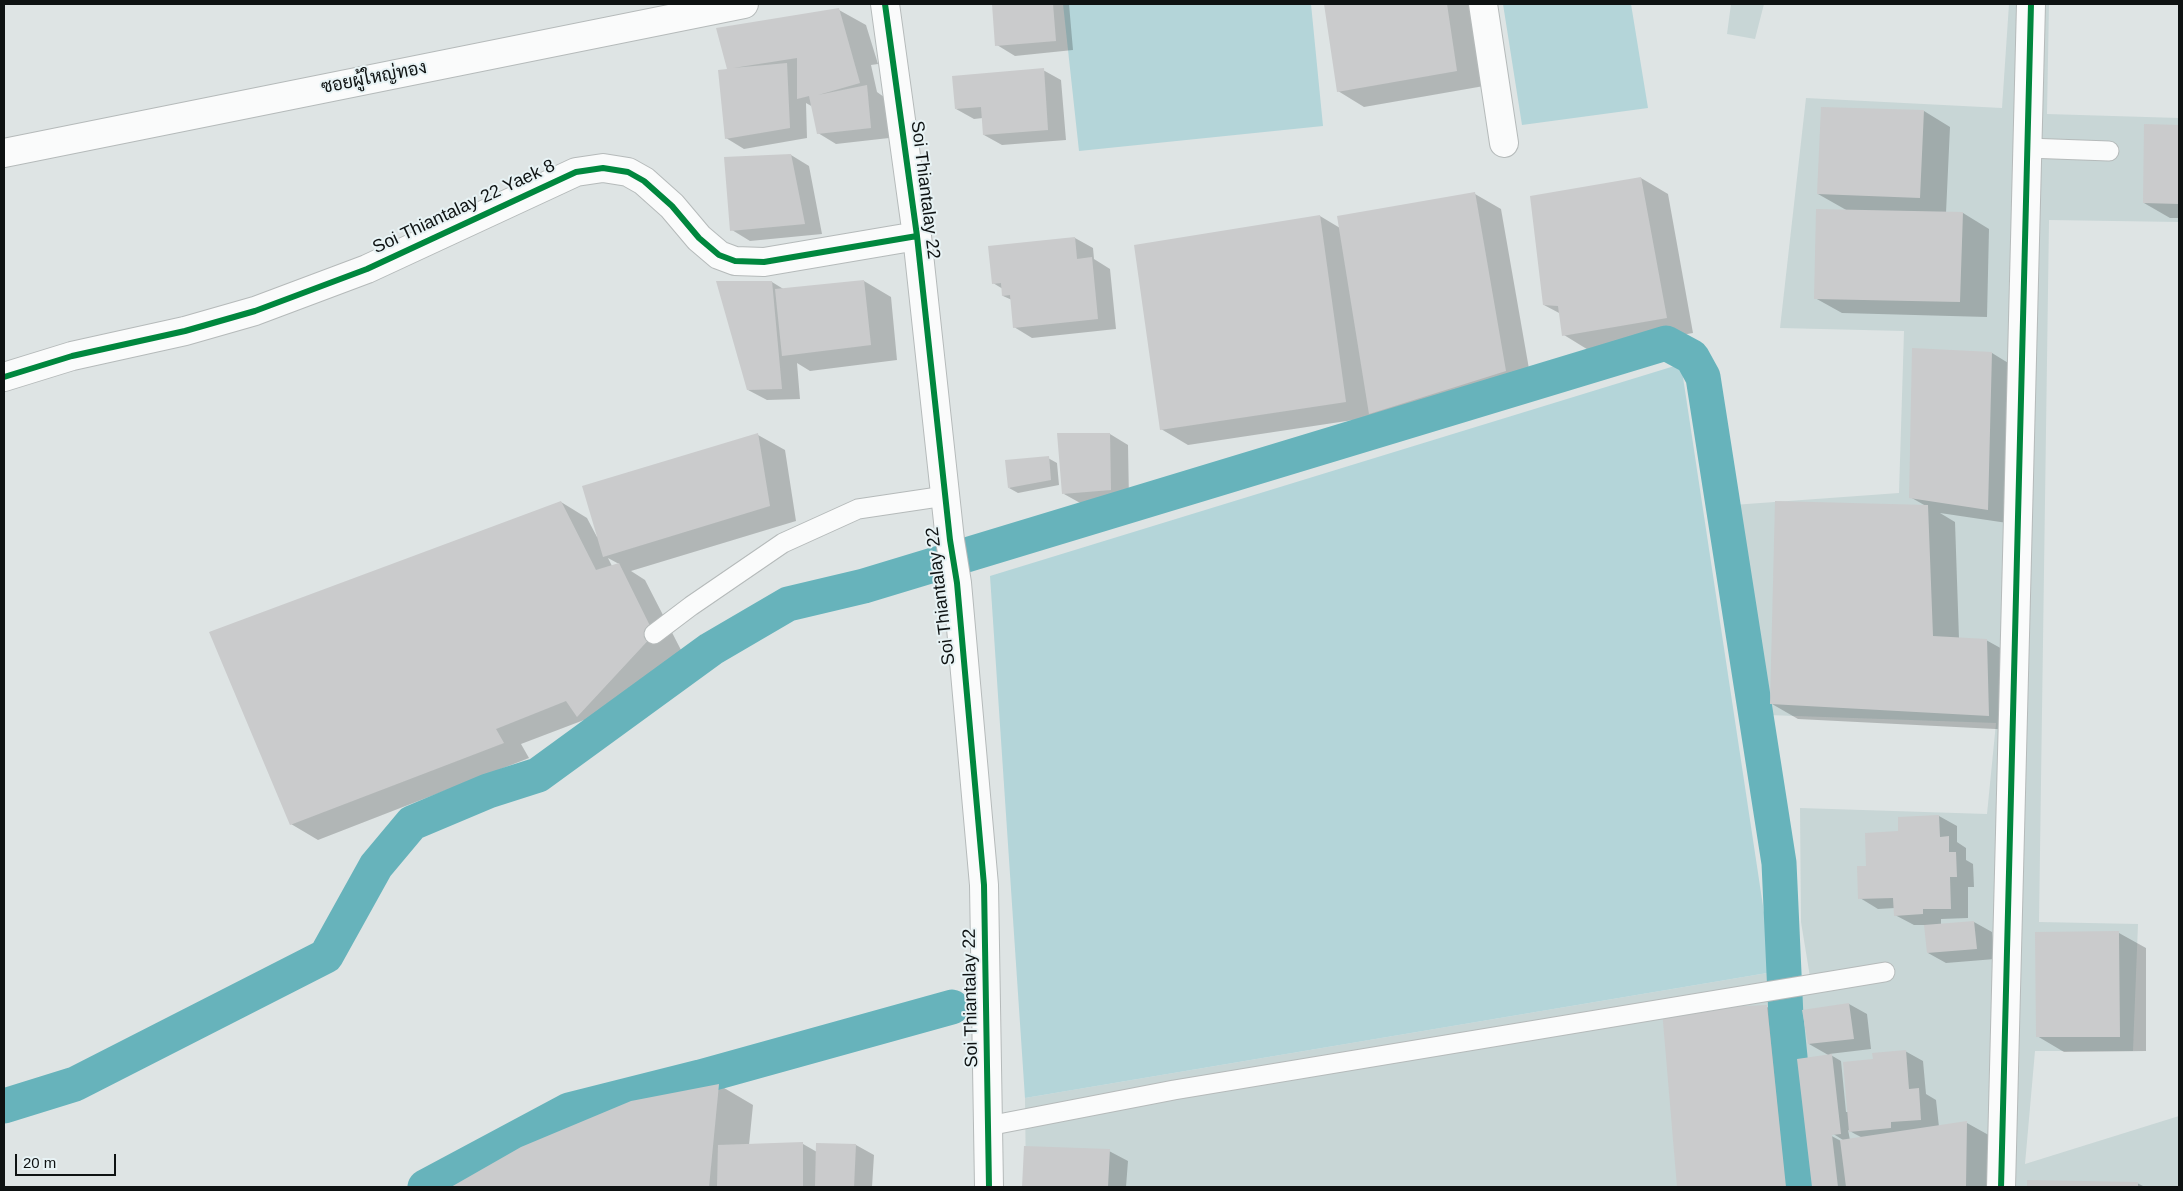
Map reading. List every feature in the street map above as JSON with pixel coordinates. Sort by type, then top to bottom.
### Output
[{"type":"street","name":"ซอยผู้ใหญ่ทอง","points":[[4,153],[744,4]]},
{"type":"street","name":"Soi Thiantalay 22","points":[[885,4],[917,236],[950,540],[957,583],[984,884],[989,1187]]},
{"type":"street","points":[[1483,4],[1504,143]]},
{"type":"street","points":[[2001,1187],[2031,4]]},
{"type":"street","name":"Soi Thiantalay 22 Yaek 8","points":[[4,377],[72,356],[185,331],[255,311],[367,269],[576,172],[603,168],[628,172],[644,181],[672,206],[698,238],[719,255],[735,261],[764,262],[917,236]]},
{"type":"lane","points":[[2027,148],[2109,151]]},
{"type":"lane","points":[[654,634],[691,606],[783,543],[858,509],[945,496]]},
{"type":"lane","points":[[988,1126],[1174,1090],[1776,992],[1885,972]]},
{"type":"shaded area","points":[[1063,4],[1311,4],[1323,126],[1079,151]]},
{"type":"shaded area","points":[[1503,4],[1631,4],[1648,108],[1522,125]]},
{"type":"shaded area","points":[[1731,4],[1764,4],[1755,39],[1727,34]]},
{"type":"shaded area","points":[[2009,4],[2049,4],[2047,114],[2179,118],[2179,222],[2049,220],[2039,922],[2138,924],[2133,1051],[2035,1051],[2025,1164],[2179,1116],[2179,1187],[1026,1187],[1025,1098],[1773,972],[1810,977],[1801,922],[1800,808],[1987,814],[1996,723],[1767,715],[1733,505],[1899,493],[1904,331],[1780,328],[1806,98],[2002,108]]},
{"type":"shaded area","points":[[1681,364],[1773,972],[1025,1098],[990,576]]},
{"type":"building","points":[[992,4],[1053,4],[1056,41],[995,46]]},
{"type":"building","points":[[1324,4],[1447,4],[1457,71],[1337,92]]},
{"type":"building","points":[[839,8],[860,83],[818,95],[867,85],[871,128],[817,134],[809,96],[797,99],[797,58],[733,68],[787,63],[790,128],[725,139],[718,70],[727,69],[716,28]]},
{"type":"building","points":[[1044,68],[1048,130],[983,135],[981,107],[955,109],[952,76]]},
{"type":"building","points":[[1821,107],[1924,110],[1920,198],[1817,194]]},
{"type":"building","points":[[2144,124],[2179,125],[2179,204],[2143,203]]},
{"type":"building","points":[[791,154],[805,224],[730,231],[724,157]]},
{"type":"building","points":[[1641,177],[1667,318],[1562,336],[1558,306],[1543,305],[1530,196]]},
{"type":"building","points":[[1475,192],[1506,371],[1369,414],[1337,216]]},
{"type":"building","points":[[1816,209],[1963,212],[1960,302],[1814,299]]},
{"type":"building","points":[[1320,215],[1346,402],[1160,430],[1134,245]]},
{"type":"building","points":[[1075,237],[1077,259],[1092,257],[1098,319],[1013,328],[1010,295],[1002,296],[1001,283],[992,284],[988,246]]},
{"type":"building","points":[[864,280],[871,345],[782,356],[775,289]]},
{"type":"building","points":[[716,281],[772,281],[782,389],[747,390]]},
{"type":"building","points":[[1912,348],[1992,352],[1988,510],[1909,498]]},
{"type":"building","points":[[758,433],[770,506],[603,557],[582,486]]},
{"type":"building","points":[[1057,433],[1110,433],[1111,490],[1062,494]]},
{"type":"building","points":[[1049,456],[1051,480],[1008,488],[1005,460]]},
{"type":"building","points":[[561,501],[596,570],[619,563],[654,634],[577,717],[566,701],[496,729],[504,743],[290,825],[209,632]]},
{"type":"building","points":[[1775,501],[1928,505],[1933,636],[1987,639],[1989,716],[1770,704]]},
{"type":"building","points":[[1939,815],[1940,837],[1949,836],[1949,852],[1956,852],[1957,877],[1950,877],[1951,909],[1923,909],[1923,914],[1894,916],[1893,898],[1858,899],[1857,866],[1866,866],[1865,833],[1898,831],[1898,817]]},
{"type":"building","points":[[1974,921],[1977,949],[1927,953],[1924,925]]},
{"type":"building","points":[[2119,931],[2120,1037],[2036,1037],[2035,932]]},
{"type":"building","points":[[1849,1003],[1854,1039],[1808,1044],[1802,1010]]},
{"type":"building","points":[[1767,1005],[1786,1187],[1677,1187],[1662,1010]]},
{"type":"building","points":[[1906,1050],[1909,1089],[1919,1088],[1921,1120],[1891,1122],[1891,1128],[1849,1132],[1843,1062],[1873,1059],[1872,1053]]},
{"type":"building","points":[[1832,1054],[1841,1134],[1832,1135],[1838,1187],[1812,1187],[1797,1059]]},
{"type":"building","points":[[719,1084],[709,1187],[451,1187],[521,1147],[631,1101]]},
{"type":"building","points":[[1967,1121],[1966,1187],[1846,1187],[1840,1140]]},
{"type":"building","points":[[803,1142],[803,1187],[717,1187],[718,1145]]},
{"type":"building","points":[[816,1143],[856,1144],[854,1187],[815,1187]]},
{"type":"building","points":[[1024,1146],[1110,1149],[1108,1187],[1022,1187]]},
{"type":"building","points":[[2027,1180],[2138,1182],[2138,1187],[2027,1187]]},
{"type":"waterway","points":[[4,1106],[75,1084],[326,956],[376,866],[412,823],[488,791],[538,775],[711,649],[788,604],[864,586],[1666,343],[1692,357],[1703,377],[1779,863],[1786,1017],[1803,1187]]},
{"type":"waterway","points":[[425,1187],[569,1110],[700,1077],[952,1007]]},
{"type":"cycle path","points":[[885,4],[917,236],[950,540],[957,583],[984,885],[989,1187]]},
{"type":"cycle path","points":[[2001,1187],[2031,4]]},
{"type":"cycle path","points":[[4,377],[72,356],[185,331],[255,311],[367,269],[576,172],[603,168],[628,172],[644,181],[672,206],[699,238],[719,255],[735,261],[764,262],[917,236]]}]
